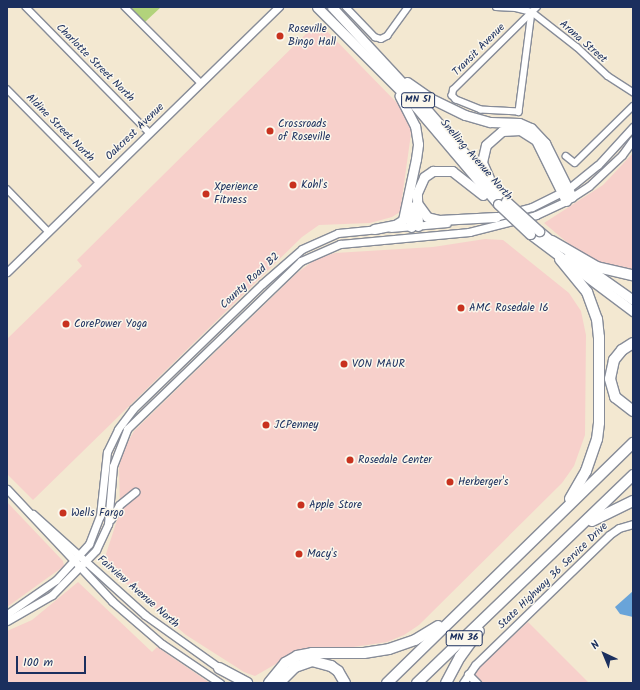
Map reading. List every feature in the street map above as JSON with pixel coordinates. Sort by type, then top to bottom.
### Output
[{"type":"highway","name":"Snelling Avenue North","points":[[317,7],[393,84],[500,201],[534,232],[560,259],[633,311]]},
{"type":"highway","name":"Snelling Avenue North","points":[[332,7],[375,53],[500,201]]},
{"type":"highway","points":[[375,53],[420,91],[453,110],[490,122],[519,123],[531,128],[545,143],[567,195]]},
{"type":"highway","points":[[374,229],[395,225],[403,220],[416,159],[417,135],[411,114],[393,84]]},
{"type":"highway","points":[[500,201],[485,173],[483,157],[492,137],[502,131],[514,129],[525,132],[536,140],[567,195]]},
{"type":"highway","points":[[414,227],[416,199],[424,177],[444,169],[452,171],[500,201]]},
{"type":"highway","points":[[411,180],[414,227]]},
{"type":"highway","points":[[416,199],[424,214],[432,219],[496,218]]},
{"type":"highway","name":"Snelling Avenue North","points":[[534,232],[552,241],[633,300]]},
{"type":"highway","points":[[552,241],[593,265],[633,275]]},
{"type":"highway","points":[[541,533],[565,506],[580,482],[593,453],[599,423],[599,337],[593,306],[580,281],[560,259]]},
{"type":"highway","points":[[633,343],[622,350],[614,360],[610,379],[615,397],[633,411]]},
{"type":"highway","name":"MN 36","points":[[387,683],[633,443]]},
{"type":"highway","name":"MN 36","points":[[417,683],[633,475]]},
{"type":"highway","points":[[568,537],[598,517],[633,501]]},
{"type":"highway","points":[[446,683],[471,641],[511,592]]},
{"type":"highway","points":[[274,681],[285,663],[304,654],[364,653],[403,645],[441,625],[478,594]]},
{"type":"highway","points":[[263,683],[274,681],[295,667],[312,661],[331,666],[338,671],[345,683]]},
{"type":"highway","points":[[219,668],[247,683]]},
{"type":"street","name":"Charlotte Street North","points":[[26,7],[150,133]]},
{"type":"street","points":[[125,7],[201,83]]},
{"type":"street","name":"Oakcrest Avenue","points":[[7,272],[279,7]]},
{"type":"street","points":[[346,7],[375,37],[381,39],[387,36],[408,7]]},
{"type":"street","name":"Arona Street","points":[[496,7],[516,8],[532,12],[577,47],[608,76],[633,92]]},
{"type":"street","name":"Transit Avenue","points":[[532,12],[519,112],[481,110],[456,100],[452,96],[452,90],[537,7]]},
{"type":"street","name":"Aldine Street North","points":[[7,89],[99,182]]},
{"type":"street","points":[[566,156],[575,163],[633,106]]},
{"type":"street","name":"County Road B2","points":[[7,614],[43,591],[80,556],[91,542],[99,522],[105,459],[118,429],[133,409],[262,284],[298,252],[315,242],[338,233],[414,227],[496,218],[567,195],[598,165],[633,127]]},
{"type":"street","name":"County Road B2","points":[[7,621],[44,601],[86,563],[101,542],[109,523],[113,466],[128,429],[268,290],[301,261],[332,246],[469,232],[510,223],[567,195],[606,172],[633,140]]},
{"type":"street","points":[[7,189],[49,232]]},
{"type":"street","points":[[414,227],[415,237]]},
{"type":"street","points":[[262,284],[268,290]]},
{"type":"street","name":"Fairview Avenue North","points":[[7,489],[28,511],[41,528],[104,594],[146,631],[220,683]]},
{"type":"street","points":[[109,523],[119,505],[135,492]]},
{"type":"street","name":"Fairview Avenue North","points":[[28,511],[44,522],[86,563],[149,618],[239,683]]},
{"type":"street","name":"State Highway 36 Service Drive","points":[[468,674],[619,528],[633,524]]},
{"type":"street","points":[[464,683],[468,674],[477,683]]},
{"type":"shaded area","name":"Crossroads of Roseville","points":[[318,22],[400,106],[407,116],[411,131],[400,212],[392,217],[370,223],[319,225],[302,237],[33,500],[7,474],[7,339],[82,266],[77,260]]},
{"type":"shaded area","points":[[633,153],[633,271],[596,261],[575,249],[544,223],[603,185]]},
{"type":"shaded area","name":"Rosedale Center","points":[[485,239],[503,240],[569,293],[581,311],[586,335],[585,435],[574,466],[562,483],[419,625],[404,635],[387,642],[347,648],[300,650],[255,676],[244,672],[186,635],[121,579],[108,563],[106,554],[120,511],[119,467],[123,451],[134,431],[297,273],[316,259],[335,253],[433,247]]},
{"type":"shaded area","points":[[7,502],[63,561],[64,566],[7,607]]},
{"type":"shaded area","points":[[78,582],[152,652],[157,647],[210,683],[7,683],[7,631],[32,620]]},
{"type":"shaded area","points":[[528,622],[589,683],[483,683],[474,674],[475,671]]},
{"type":"green space","points":[[130,7],[161,7],[145,22]]},
{"type":"water","points":[[633,591],[633,617],[620,614],[615,607]]},
{"type":"place","name":"Roseville Bingo Hall","points":[[280,36]]},
{"type":"place","name":"Crossroads of Roseville","points":[[270,131]]},
{"type":"place","name":"Kohl's","points":[[293,185]]},
{"type":"place","name":"Xperience Fitness","points":[[206,194]]},
{"type":"place","name":"AMC Rosedale 16","points":[[461,308]]},
{"type":"place","name":"CorePower Yoga","points":[[66,324]]},
{"type":"place","name":"VON MAUR","points":[[344,364]]},
{"type":"place","name":"JCPenney","points":[[266,425]]},
{"type":"place","name":"Rosedale Center","points":[[350,460]]},
{"type":"place","name":"Herberger's","points":[[450,482]]},
{"type":"place","name":"Apple Store","points":[[301,505]]},
{"type":"place","name":"Wells Fargo","points":[[63,513]]},
{"type":"place","name":"Macy's","points":[[299,554]]}]
